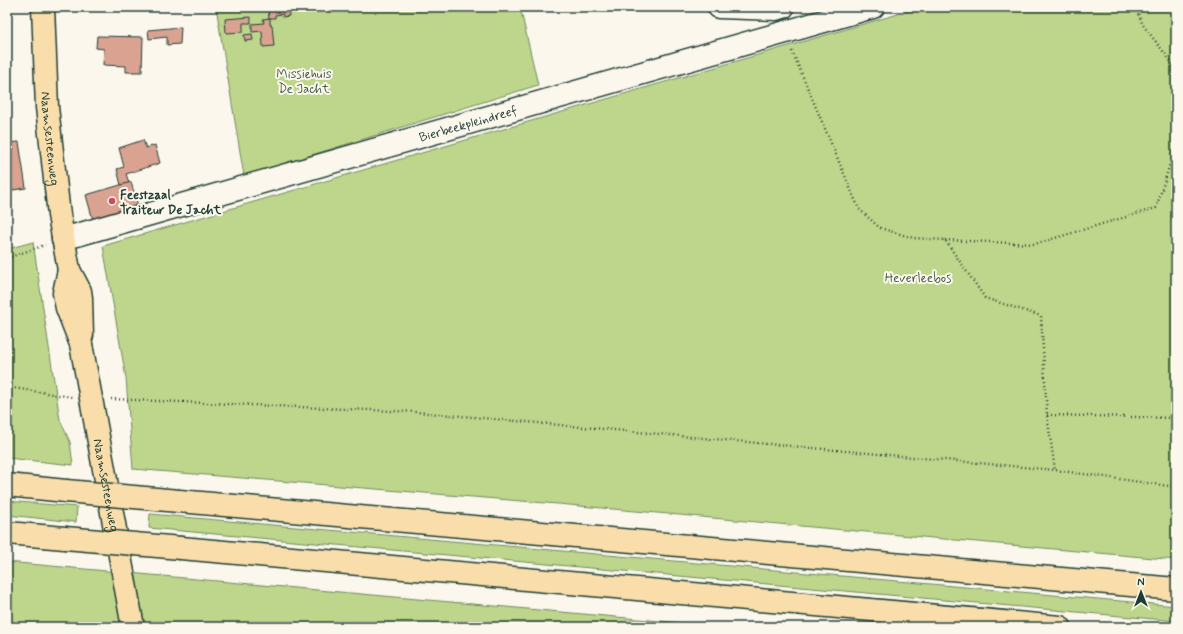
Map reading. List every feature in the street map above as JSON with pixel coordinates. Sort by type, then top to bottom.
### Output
[{"type":"main road","name":"Naamsesteenweg","points":[[43,7],[47,107],[63,239],[69,270],[64,293],[67,308],[81,344],[133,627]]},
{"type":"main road","points":[[7,485],[1176,589]]},
{"type":"main road","points":[[7,533],[1060,627]]},
{"type":"lane","points":[[719,7],[775,9],[783,7]]},
{"type":"lane","name":"Bierbeekpleindreef","points":[[63,239],[873,7]]},
{"type":"path","points":[[1134,7],[1143,26],[1176,68]]},
{"type":"path","points":[[785,32],[859,209],[880,228],[913,238],[1035,244],[1156,208],[1176,145]]},
{"type":"path","points":[[7,258],[63,239]]},
{"type":"path","points":[[945,240],[985,298],[1041,316],[1047,415],[1055,470]]},
{"type":"path","points":[[7,387],[92,399],[417,412],[1055,470],[1176,487]]},
{"type":"path","points":[[1047,415],[1176,418]]},
{"type":"green space","name":"Missiehuis De Jacht","points":[[216,7],[520,7],[538,85],[244,176]]},
{"type":"green space","name":"Heverleebos","points":[[922,7],[1176,7],[1176,560],[558,504],[133,469],[126,378],[103,246]]},
{"type":"green space","points":[[33,242],[60,420],[70,442],[73,465],[7,458],[7,249]]},
{"type":"green space","points":[[7,501],[77,507],[76,522],[7,515]]},
{"type":"green space","points":[[150,514],[1176,606],[1176,621],[149,528]]},
{"type":"green space","points":[[7,562],[727,627],[7,627]]},
{"type":"building","points":[[288,7],[289,16],[283,17],[283,14],[275,15],[275,18],[269,18],[268,10]]},
{"type":"building","points":[[251,17],[251,23],[243,23],[243,32],[226,33],[225,19]]},
{"type":"building","points":[[270,18],[274,46],[263,47],[262,31],[252,32],[252,24],[264,23],[263,19]]},
{"type":"building","points":[[181,27],[180,44],[167,45],[167,37],[149,39],[148,30]]},
{"type":"building","points":[[252,34],[253,40],[245,41],[244,35]]},
{"type":"building","points":[[97,36],[143,37],[142,72],[126,72],[126,66],[103,65],[104,49],[96,48]]},
{"type":"building","points":[[143,140],[146,148],[155,145],[160,163],[126,174],[129,183],[121,185],[117,169],[124,167],[119,148]]},
{"type":"building","points":[[19,142],[26,188],[7,191],[7,143]]},
{"type":"building","name":"Feestzaal Traiteur De Jacht","points":[[131,182],[138,206],[93,220],[86,195]]},
{"type":"place","name":"Feestzaal Traiteur De Jacht","points":[[112,201]]}]
